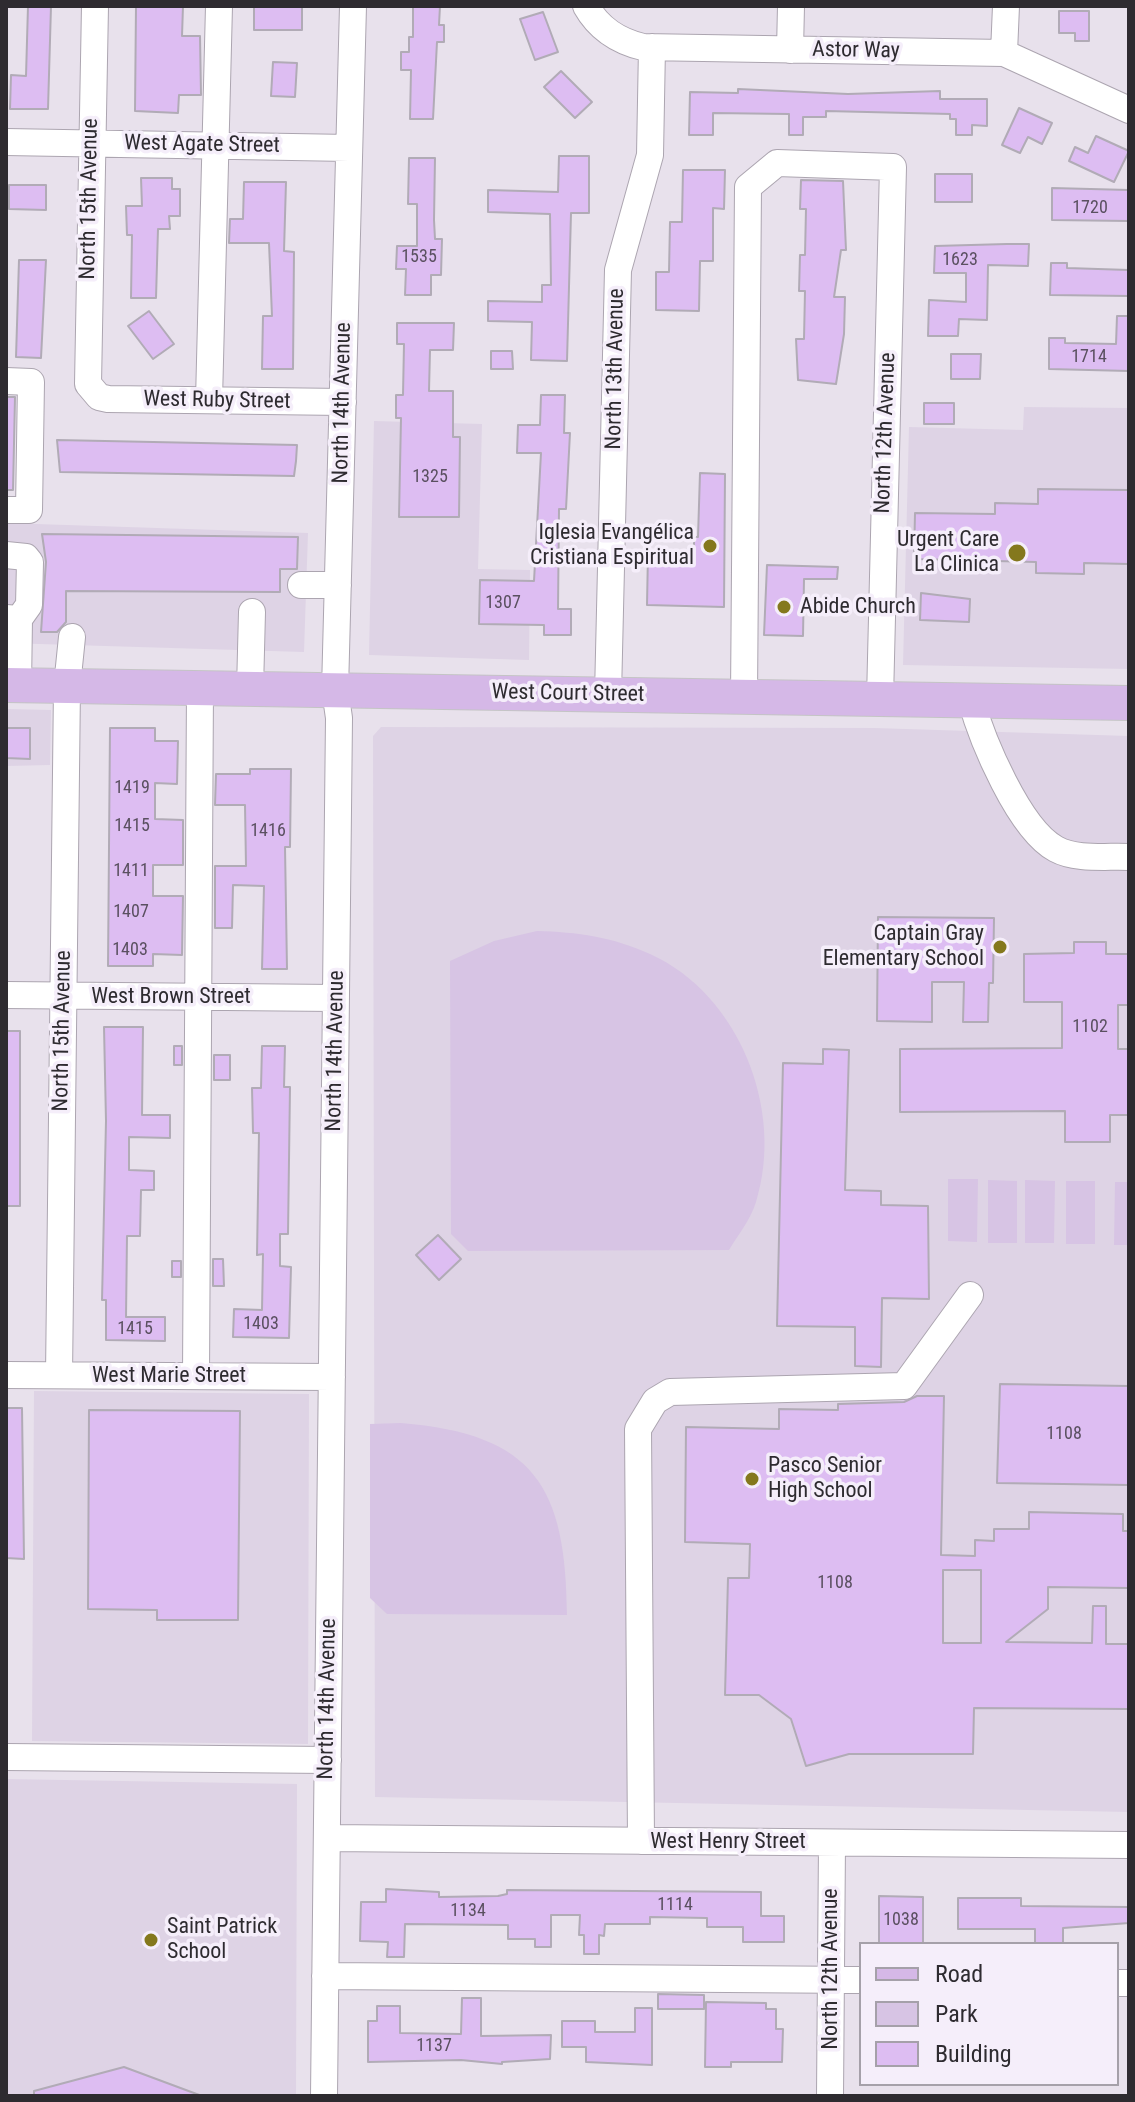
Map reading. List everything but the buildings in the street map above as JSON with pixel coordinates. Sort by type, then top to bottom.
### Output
[{"type":"main road","name":"West Court Street","points":[[12,686],[1129,703]]},
{"type":"street","name":"North 15th Avenue","points":[[93,391],[86,376],[95,6]]},
{"type":"street","points":[[209,400],[219,6]]},
{"type":"street","name":"North 14th Avenue","points":[[324,2096],[339,718],[335,690],[353,6]]},
{"type":"street","name":"Astor Way","points":[[586,6],[601,27],[613,36],[652,47],[1004,53],[1129,110]]},
{"type":"street","points":[[790,50],[791,6]]},
{"type":"street","points":[[1004,53],[1006,6]]},
{"type":"street","name":"North 13th Avenue","points":[[608,695],[618,270],[650,155],[652,47]]},
{"type":"street","name":"West Agate Street","points":[[6,142],[349,148]]},
{"type":"street","name":"North 12th Avenue","points":[[744,697],[748,187],[777,163],[893,167],[880,699]]},
{"type":"street","points":[[6,381],[31,382],[18,437],[29,510],[6,510]]},
{"type":"street","name":"West Ruby Street","points":[[93,391],[108,399],[343,402]]},
{"type":"street","points":[[6,555],[26,557],[18,571],[29,605],[13,618],[12,686]]},
{"type":"street","points":[[301,585],[338,585]]},
{"type":"street","points":[[250,689],[252,612]]},
{"type":"street","name":"North 15th Avenue","points":[[59,1375],[67,686],[72,637]]},
{"type":"street","points":[[196,1376],[200,688]]},
{"type":"street","points":[[971,700],[978,728],[1033,830],[1057,850],[1071,855],[1129,857]]},
{"type":"street","name":"West Brown Street","points":[[6,995],[336,998]]},
{"type":"street","points":[[641,1841],[638,1429],[647,1410],[670,1392],[904,1386],[970,1295]]},
{"type":"street","name":"West Marie Street","points":[[6,1375],[332,1377]]},
{"type":"street","points":[[6,1757],[328,1760]]},
{"type":"street","name":"West Henry Street","points":[[327,1838],[1129,1845]]},
{"type":"street","name":"North 12th Avenue","points":[[830,2096],[832,1843]]},
{"type":"street","points":[[325,1976],[859,1980]]},
{"type":"shaded area","points":[[1024,407],[1129,408],[1129,669],[903,665],[909,427],[1023,430]]},
{"type":"shaded area","points":[[374,421],[482,424],[478,569],[530,570],[529,660],[369,655]]},
{"type":"shaded area","points":[[6,523],[308,533],[304,652],[6,643]]},
{"type":"shaded area","points":[[6,709],[51,710],[50,765],[6,766]]},
{"type":"shaded area","name":"Pasco Senior High School","points":[[381,727],[874,728],[1129,736],[1129,1812],[375,1797],[373,736]]},
{"type":"shaded area","points":[[34,1391],[309,1394],[308,1744],[32,1741]]},
{"type":"shaded area","name":"Saint Patrick School","points":[[6,1779],[297,1784],[296,2096],[6,2096]]},
{"type":"green space","points":[[537,931],[595,936],[650,954],[681,972],[708,997],[730,1026],[747,1058],[759,1094],[764,1130],[763,1167],[756,1202],[729,1250],[468,1251],[451,1234],[450,961],[494,941]]},
{"type":"green space","points":[[948,1179],[978,1179],[977,1242],[948,1241]]},
{"type":"green space","points":[[988,1180],[1017,1181],[1017,1243],[988,1243]]},
{"type":"green space","points":[[1025,1180],[1055,1181],[1054,1243],[1025,1243]]},
{"type":"green space","points":[[1066,1181],[1095,1181],[1095,1244],[1066,1244]]},
{"type":"green space","points":[[1115,1182],[1129,1182],[1129,1245],[1114,1245]]},
{"type":"green space","points":[[401,1423],[447,1429],[483,1440],[512,1455],[534,1475],[549,1501],[559,1533],[567,1615],[387,1614],[370,1598],[370,1424]]},
{"type":"place","name":"Iglesia Evangélica Cristiana Espiritual","points":[[710,546]]},
{"type":"place","name":"Urgent Care La Clinica","points":[[1017,553]]},
{"type":"place","name":"Abide Church","points":[[784,607]]},
{"type":"place","name":"Captain Gray Elementary School","points":[[1000,947]]},
{"type":"place","name":"Pasco Senior High School","points":[[752,1479]]},
{"type":"place","name":"Saint Patrick School","points":[[151,1940]]}]
